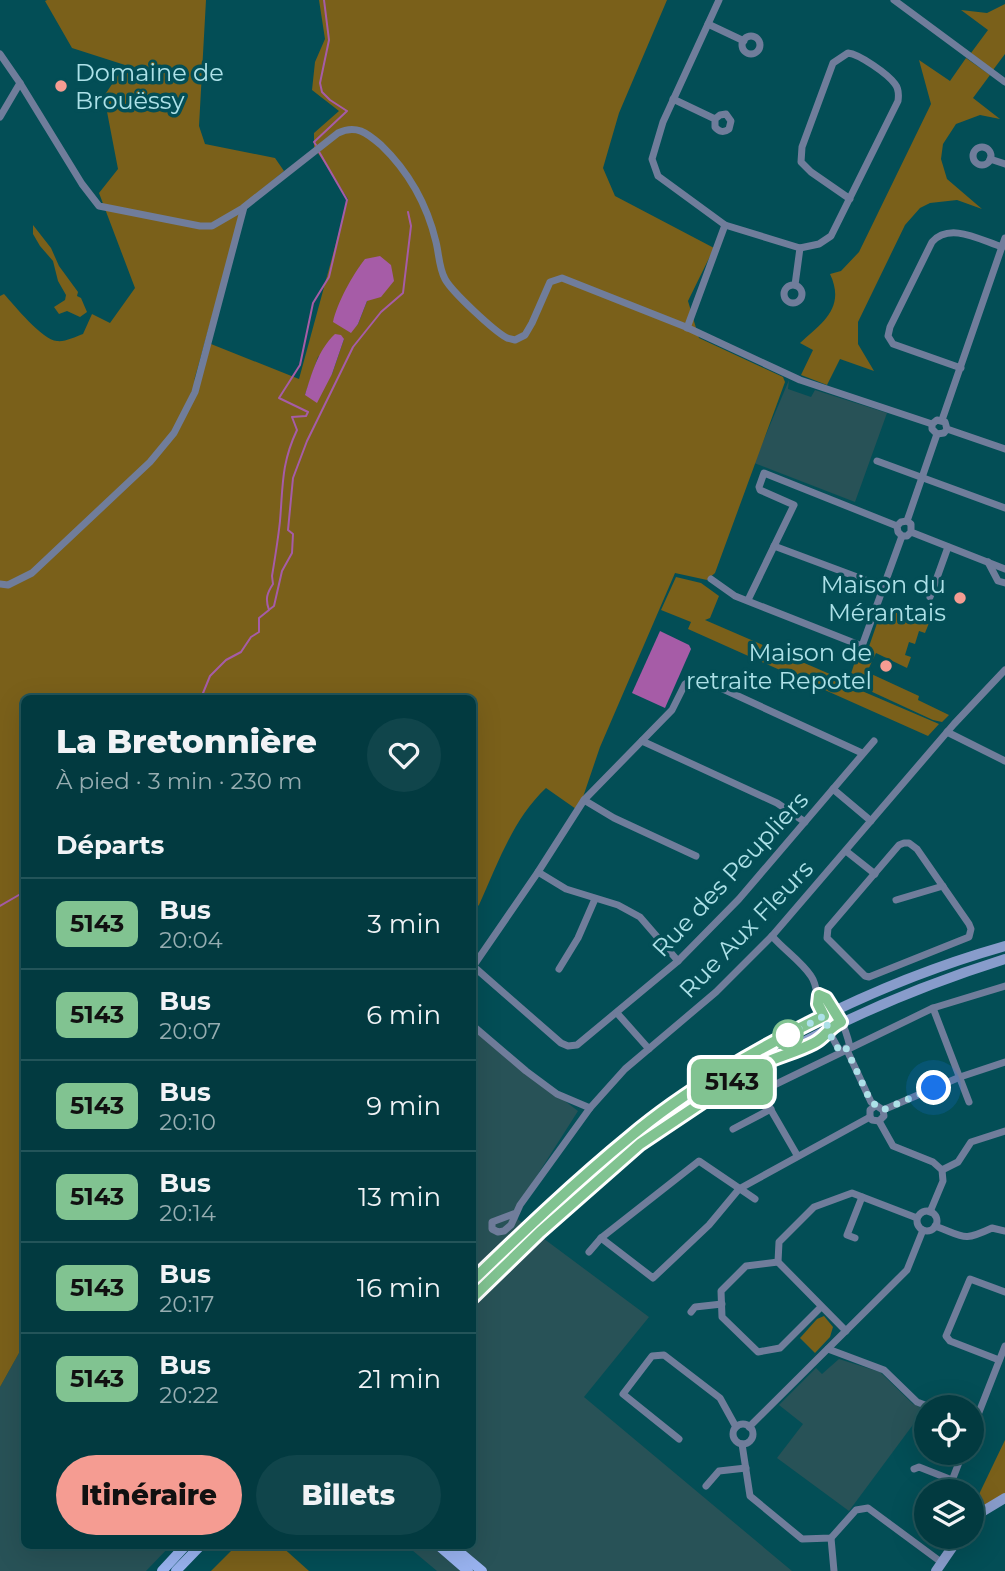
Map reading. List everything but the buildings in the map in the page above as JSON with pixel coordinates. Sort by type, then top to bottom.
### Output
[{"type":"main road","points":[[476,1294],[540,1232],[640,1144],[827,1022],[835,1011],[907,979],[1005,946]]},
{"type":"main road","points":[[476,1277],[544,1212],[632,1135],[712,1078],[827,1022],[841,1022],[907,993],[1005,959]]},
{"type":"main road","points":[[984,1511],[1005,1498]]},
{"type":"main road","points":[[162,1571],[182,1549]]},
{"type":"main road","points":[[176,1571],[197,1549]]},
{"type":"main road","points":[[443,1549],[468,1571]]},
{"type":"main road","points":[[456,1549],[482,1571]]},
{"type":"main road","points":[[939,1567],[952,1549]]},
{"type":"street","points":[[719,0],[663,122],[652,159],[658,176],[725,225],[800,248],[819,244],[831,236],[850,199],[898,100],[899,93],[894,82],[856,54],[848,53],[841,55],[833,63],[802,147],[802,162],[811,172],[850,199]]},
{"type":"street","points":[[894,0],[1005,82]]},
{"type":"street","points":[[708,24],[744,41]]},
{"type":"street","points":[[0,54],[82,184],[99,206],[212,226],[244,207],[338,133],[351,128],[365,132],[395,159],[422,201],[436,242],[444,278],[456,293],[507,338],[515,340],[525,335],[550,282],[562,278],[689,329],[800,380],[932,425]]},
{"type":"street","points":[[0,117],[20,83]]},
{"type":"street","points":[[674,99],[715,118]]},
{"type":"street","points":[[990,159],[1005,164]]},
{"type":"street","points":[[0,584],[8,585],[33,572],[150,462],[174,433],[195,392],[244,207]]},
{"type":"street","points":[[689,329],[725,225]]},
{"type":"street","points":[[961,368],[892,344],[888,336],[890,327],[937,236],[953,232],[1002,247]]},
{"type":"street","points":[[942,420],[1005,238]]},
{"type":"street","points":[[795,285],[800,248]]},
{"type":"street","points":[[932,425],[937,420],[942,420]]},
{"type":"street","points":[[942,420],[947,429]]},
{"type":"street","points":[[932,425],[937,434]]},
{"type":"street","points":[[937,434],[942,434],[947,429]]},
{"type":"street","points":[[947,429],[1005,449]]},
{"type":"street","points":[[907,521],[937,434]]},
{"type":"street","points":[[877,461],[1005,508]]},
{"type":"street","points":[[748,600],[794,505],[760,490],[763,474],[897,527]]},
{"type":"street","points":[[897,527],[901,522],[907,521]]},
{"type":"street","points":[[902,536],[911,532],[912,527],[907,521]]},
{"type":"street","points":[[897,527],[902,536]]},
{"type":"street","points":[[911,532],[1005,569]]},
{"type":"street","points":[[711,579],[735,596],[862,646],[902,536]]},
{"type":"street","points":[[774,545],[884,587]]},
{"type":"street","points":[[930,597],[948,547]]},
{"type":"street","points":[[988,562],[998,581],[1005,583]]},
{"type":"street","name":"Rue Aux Fleurs","points":[[516,1213],[590,1108],[625,1069],[716,992],[772,936],[947,732],[1005,670]]},
{"type":"street","points":[[476,963],[584,800],[672,710],[685,684],[694,679],[701,678],[862,753]]},
{"type":"street","points":[[947,732],[1005,761]]},
{"type":"street","points":[[642,741],[777,803],[805,822]]},
{"type":"street","name":"Rue des Peupliers","points":[[476,970],[561,1043],[568,1046],[577,1045],[678,961],[739,899],[874,741]]},
{"type":"street","points":[[833,789],[871,821]]},
{"type":"street","points":[[584,800],[614,818],[696,856]]},
{"type":"street","points":[[909,843],[917,849],[969,924],[970,937],[870,977],[864,976],[830,941],[827,933],[828,928],[875,874],[899,845],[909,843]]},
{"type":"street","points":[[846,851],[875,874]]},
{"type":"street","points":[[538,872],[566,890],[618,905],[640,917],[678,961]]},
{"type":"street","points":[[897,900],[943,886]]},
{"type":"street","points":[[559,969],[578,937],[595,899]]},
{"type":"street","points":[[772,936],[811,975],[819,995],[818,1004],[833,1042],[846,1049]]},
{"type":"street","points":[[797,1155],[764,1098],[768,1088],[933,1008],[1005,986]]},
{"type":"street","points":[[819,995],[826,998],[835,1011],[841,1022],[846,1049],[875,1106],[883,1110],[960,1077],[1005,1062]]},
{"type":"street","points":[[933,1008],[969,1102]]},
{"type":"street","points":[[617,1013],[649,1049]]},
{"type":"street","points":[[476,1028],[558,1094],[590,1108]]},
{"type":"street","points":[[870,1117],[870,1111],[875,1106]]},
{"type":"street","points":[[733,1129],[771,1109]]},
{"type":"street","points":[[880,1121],[884,1116],[883,1110]]},
{"type":"street","points":[[870,1117],[880,1121]]},
{"type":"street","points":[[601,1238],[653,1278],[709,1225],[739,1188],[870,1117]]},
{"type":"street","points":[[880,1121],[893,1146],[933,1162],[942,1170],[943,1181],[930,1212]]},
{"type":"street","points":[[942,1170],[958,1162],[971,1142],[1005,1130]]},
{"type":"street","points":[[589,1252],[601,1238],[699,1161],[755,1199]]},
{"type":"street","points":[[846,1331],[778,1262],[779,1242],[814,1207],[852,1193],[917,1218]]},
{"type":"street","points":[[855,1238],[847,1235],[862,1197]]},
{"type":"street","points":[[922,1212],[930,1212],[936,1217],[935,1226],[930,1230],[923,1230],[917,1218],[922,1212]]},
{"type":"street","points":[[935,1226],[965,1238],[971,1238],[992,1227],[1005,1231]]},
{"type":"street","points":[[749,1427],[907,1270],[923,1230]]},
{"type":"street","points":[[778,1262],[746,1266],[721,1291],[722,1317],[758,1352],[780,1348],[821,1307]]},
{"type":"street","points":[[999,1360],[950,1342],[946,1336],[971,1279],[1005,1292]]},
{"type":"street","points":[[691,1312],[695,1307],[722,1304]]},
{"type":"street","points":[[984,1397],[1005,1346]]},
{"type":"street","points":[[828,1349],[884,1370],[914,1399]]},
{"type":"street","points":[[679,1439],[623,1394],[652,1356],[664,1355],[720,1398],[736,1427],[733,1438],[742,1444],[750,1496],[791,1531],[802,1539],[831,1538],[856,1510],[868,1508],[939,1567]]},
{"type":"street","points":[[736,1427],[742,1424],[749,1427]]},
{"type":"street","points":[[742,1444],[752,1437],[749,1427]]},
{"type":"street","points":[[914,1469],[919,1467],[949,1479]]},
{"type":"street","points":[[706,1486],[719,1471],[746,1468]]},
{"type":"street","points":[[831,1538],[834,1571]]},
{"type":"shaded area","points":[[206,0],[199,126],[205,144],[275,158],[284,171],[243,205],[194,381],[211,344],[299,379],[348,199],[314,147],[314,133],[339,111],[312,90],[315,62],[325,39],[319,0],[667,0],[619,113],[603,168],[615,196],[714,248],[688,301],[699,338],[783,377],[785,382],[715,573],[707,580],[675,573],[576,809],[546,788],[534,800],[515,828],[476,908],[476,695],[21,695],[21,1349],[0,1387],[0,296],[4,294],[44,335],[60,341],[83,334],[92,314],[110,323],[135,288],[99,193],[118,169],[104,96],[125,65],[72,48],[45,1]],"holes":[[[360,266],[367,301],[358,324],[350,332],[346,329],[352,283]],[[344,339],[332,374],[305,395],[318,357]]]},
{"type":"shaded area","points":[[1005,4],[1005,54],[993,70],[971,53],[988,30],[961,10],[987,13]]},
{"type":"shaded area","points":[[966,58],[990,75],[973,98],[1000,119],[980,115],[956,124],[943,144],[941,159],[947,179],[982,209],[957,200],[930,203],[920,208],[905,225],[858,322],[858,344],[874,371],[840,359],[827,385],[801,375],[813,350],[800,343],[823,321],[833,306],[835,296],[830,274],[841,271],[859,252],[931,104],[919,60],[950,81]]},
{"type":"shaded area","points":[[33,225],[51,248],[59,266],[78,292],[77,296],[81,298],[87,312],[80,317],[67,311],[59,314],[54,307],[65,300],[66,295],[58,281],[53,261],[33,234]]},
{"type":"shaded area","points":[[380,256],[391,265],[394,281],[381,297],[367,301],[358,324],[351,333],[333,322],[338,306],[365,259]]},
{"type":"shaded area","points":[[335,334],[344,339],[332,374],[317,403],[305,395],[320,355]]},
{"type":"shaded area","points":[[789,380],[788,389],[811,397],[815,390],[887,413],[855,502],[754,463]]},
{"type":"shaded area","points":[[676,577],[701,583],[719,596],[710,618],[705,620],[846,681],[849,680],[859,649],[866,651],[864,661],[883,606],[929,623],[925,633],[919,631],[915,644],[909,642],[905,655],[911,657],[907,668],[876,653],[867,672],[919,696],[918,700],[949,715],[942,722],[933,720],[855,684],[855,688],[939,724],[928,736],[688,629],[691,622],[661,610]]},
{"type":"shaded area","points":[[660,631],[689,645],[691,649],[665,708],[632,693]]},
{"type":"shaded area","points":[[476,1032],[578,1111],[512,1215],[649,1317],[584,1397],[792,1571],[437,1571],[411,1549],[476,1549]]},
{"type":"shaded area","points":[[824,1316],[833,1327],[830,1337],[815,1353],[800,1338],[817,1319]]},
{"type":"shaded area","points":[[21,1349],[21,1549],[167,1549],[146,1571],[0,1571],[0,1387]]},
{"type":"shaded area","points":[[839,1359],[880,1372],[914,1404],[914,1423],[849,1511],[777,1458],[803,1424],[779,1405],[816,1368],[822,1374]]},
{"type":"shaded area","points":[[1005,1440],[1005,1494],[984,1511],[984,1484]]},
{"type":"shaded area","points":[[233,1549],[284,1549],[309,1571],[211,1571]]},
{"type":"waterway","points":[[316,145],[314,142],[347,111],[322,92],[320,83],[329,40],[324,0]]},
{"type":"waterway","points":[[202,695],[210,676],[226,660],[241,652],[251,637],[259,632],[259,618],[269,610],[267,596],[273,584],[284,475],[297,430],[292,417],[306,416],[308,412],[279,398],[300,365],[313,303],[329,277],[347,200],[318,150]]},
{"type":"waterway","points":[[270,609],[274,606],[282,571],[292,553],[293,534],[288,530],[293,478],[307,441],[353,347],[381,312],[403,293],[411,226],[408,212]]},
{"type":"waterway","points":[[0,906],[21,894]]},
{"type":"bus line","name":"5143","points":[[476,1277],[544,1212],[632,1135],[712,1078],[824,1016],[818,1004],[819,995],[826,998],[833,1007],[841,1022],[830,1027],[823,1038],[789,1055],[769,1059],[640,1144],[540,1232],[476,1294]]},
{"type":"place","name":"Domaine de Brouëssy","points":[[61,86]]},
{"type":"place","name":"Maison du Mérantais","points":[[960,598]]},
{"type":"place","name":"Maison de retraite Repotel","points":[[886,666]]},
{"type":"route","points":[[788,1035],[824,1016],[833,1042],[841,1052],[846,1048],[871,1102],[883,1110],[934,1088]]}]
